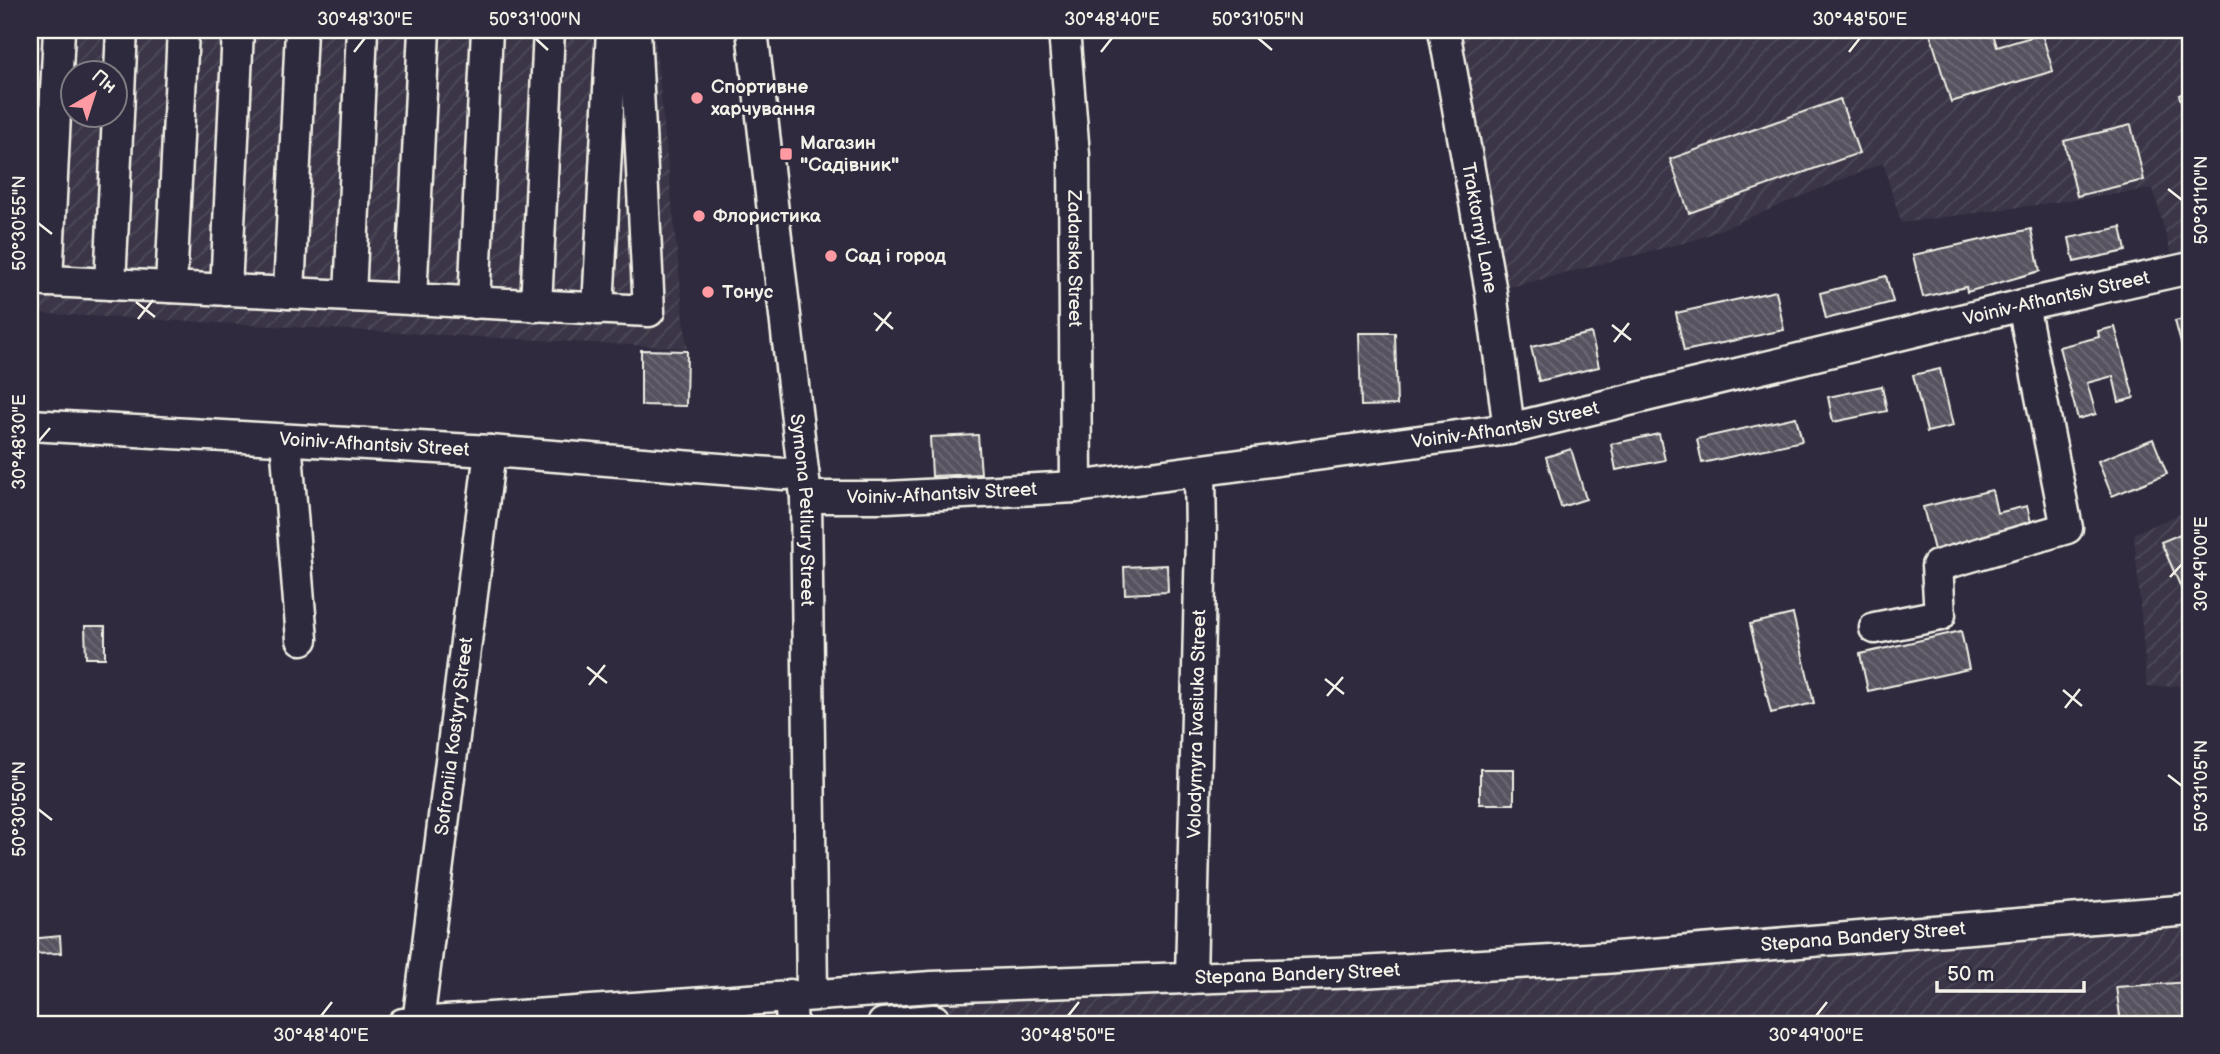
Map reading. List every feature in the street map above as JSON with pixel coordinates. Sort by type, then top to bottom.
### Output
[{"type":"street","points":[[59,30],[38,281],[649,311],[635,30]]},
{"type":"street","points":[[110,284],[122,30]]},
{"type":"street","points":[[171,287],[183,30]]},
{"type":"street","points":[[226,290],[238,30]]},
{"type":"street","points":[[289,293],[301,30]]},
{"type":"street","points":[[350,296],[362,30]]},
{"type":"street","points":[[411,299],[424,30]]},
{"type":"street","points":[[474,303],[487,30]]},
{"type":"street","points":[[536,306],[550,30]]},
{"type":"street","points":[[598,309],[612,30]]},
{"type":"street","name":"Symona Petliury Street","points":[[752,30],[805,485],[798,1005]]},
{"type":"street","name":"Zadarska Street","points":[[1064,30],[1074,155],[1076,487]]},
{"type":"street","name":"Traktornyi Lane","points":[[1444,30],[1491,292],[1509,429]]},
{"type":"street","name":"Voiniv-Afhantsiv Street","points":[[30,425],[490,452],[784,474],[805,485],[897,496],[1076,487],[1509,429],[2023,305],[2190,268]]},
{"type":"street","points":[[1875,628],[1940,615],[1937,566],[2067,528],[2023,305]]},
{"type":"street","points":[[286,440],[302,639]]},
{"type":"street","name":"Sofroniia Kostyry Street","points":[[411,1024],[490,452]]},
{"type":"street","name":"Volodymyra Ivasiuka Street","points":[[1191,978],[1201,537],[1200,471]]},
{"type":"street","name":"Stepana Bandery Street","points":[[411,1024],[798,1005],[932,987],[1591,959],[2190,910]]},
{"type":"street","points":[[883,1024],[934,1022],[932,987]]},
{"type":"shaded area","points":[[30,30],[654,30],[687,348],[30,313]]},
{"type":"shaded area","points":[[1444,30],[2190,30],[2190,250],[2171,253],[2153,189],[1901,223],[1883,163],[1695,240],[1491,292]]},
{"type":"shaded area","points":[[2190,510],[2190,685],[2147,687],[2134,533]]},
{"type":"shaded area","points":[[2190,910],[2190,1024],[945,1024],[943,1006],[932,987]]},
{"type":"building","points":[[1929,30],[1992,30],[1997,47],[2042,34],[2053,71],[1951,102]]},
{"type":"building","points":[[2190,90],[2190,124],[2179,95]]},
{"type":"building","points":[[1840,99],[1859,153],[1689,213],[1670,159]]},
{"type":"building","points":[[2131,125],[2144,180],[2077,196],[2064,141]]},
{"type":"building","points":[[2121,227],[2126,251],[2074,262],[2069,238]]},
{"type":"building","points":[[2031,229],[2040,271],[1967,292],[1966,287],[1923,297],[1913,255]]},
{"type":"building","points":[[1886,276],[1893,302],[1826,319],[1820,293]]},
{"type":"building","points":[[1776,291],[1784,330],[1684,351],[1676,313]]},
{"type":"building","points":[[2190,317],[2190,341],[2181,343],[2175,321]]},
{"type":"building","points":[[2115,327],[2134,398],[2119,402],[2113,376],[2087,383],[2096,414],[2078,419],[2059,347],[2099,337],[2098,331]]},
{"type":"building","points":[[1359,333],[1395,333],[1397,405],[1361,406]]},
{"type":"building","points":[[1591,333],[1599,367],[1539,381],[1531,347]]},
{"type":"building","points":[[641,350],[687,351],[686,406],[641,405]]},
{"type":"building","points":[[1940,369],[1953,426],[1927,432],[1913,375]]},
{"type":"building","points":[[1882,386],[1887,411],[1833,422],[1828,397]]},
{"type":"building","points":[[1796,417],[1802,441],[1702,463],[1697,439]]},
{"type":"building","points":[[1659,434],[1665,460],[1616,470],[1611,444]]},
{"type":"building","points":[[978,435],[981,474],[932,476],[930,437]]},
{"type":"building","points":[[2153,439],[2167,474],[2112,496],[2098,461]]},
{"type":"building","points":[[1571,449],[1586,499],[1561,507],[1546,457]]},
{"type":"building","points":[[1992,490],[1997,513],[2027,506],[2033,530],[1935,554],[1923,507]]},
{"type":"building","points":[[2190,530],[2190,608],[2161,542]]},
{"type":"building","points":[[1167,565],[1168,592],[1125,594],[1124,567]]},
{"type":"building","points":[[1793,614],[1814,703],[1771,713],[1750,624]]},
{"type":"building","points":[[85,626],[105,626],[105,658],[86,658]]},
{"type":"building","points":[[1961,631],[1969,669],[1868,691],[1860,654]]},
{"type":"building","points":[[1480,769],[1514,769],[1514,804],[1480,804]]},
{"type":"building","points":[[60,936],[61,953],[32,954],[30,939]]},
{"type":"building","points":[[2190,982],[2190,1018],[2121,1023],[2116,987]]},
{"type":"building","points":[[758,1017],[758,1024],[700,1024],[700,1022]]},
{"type":"place","name":"Спортивне харчування","points":[[697,98]]},
{"type":"place","name":"Магазин \"Садівник\"","points":[[786,154]]},
{"type":"place","name":"Флористика","points":[[699,216]]},
{"type":"place","name":"Сад і город","points":[[831,256]]},
{"type":"place","name":"Тонус","points":[[708,292]]}]
